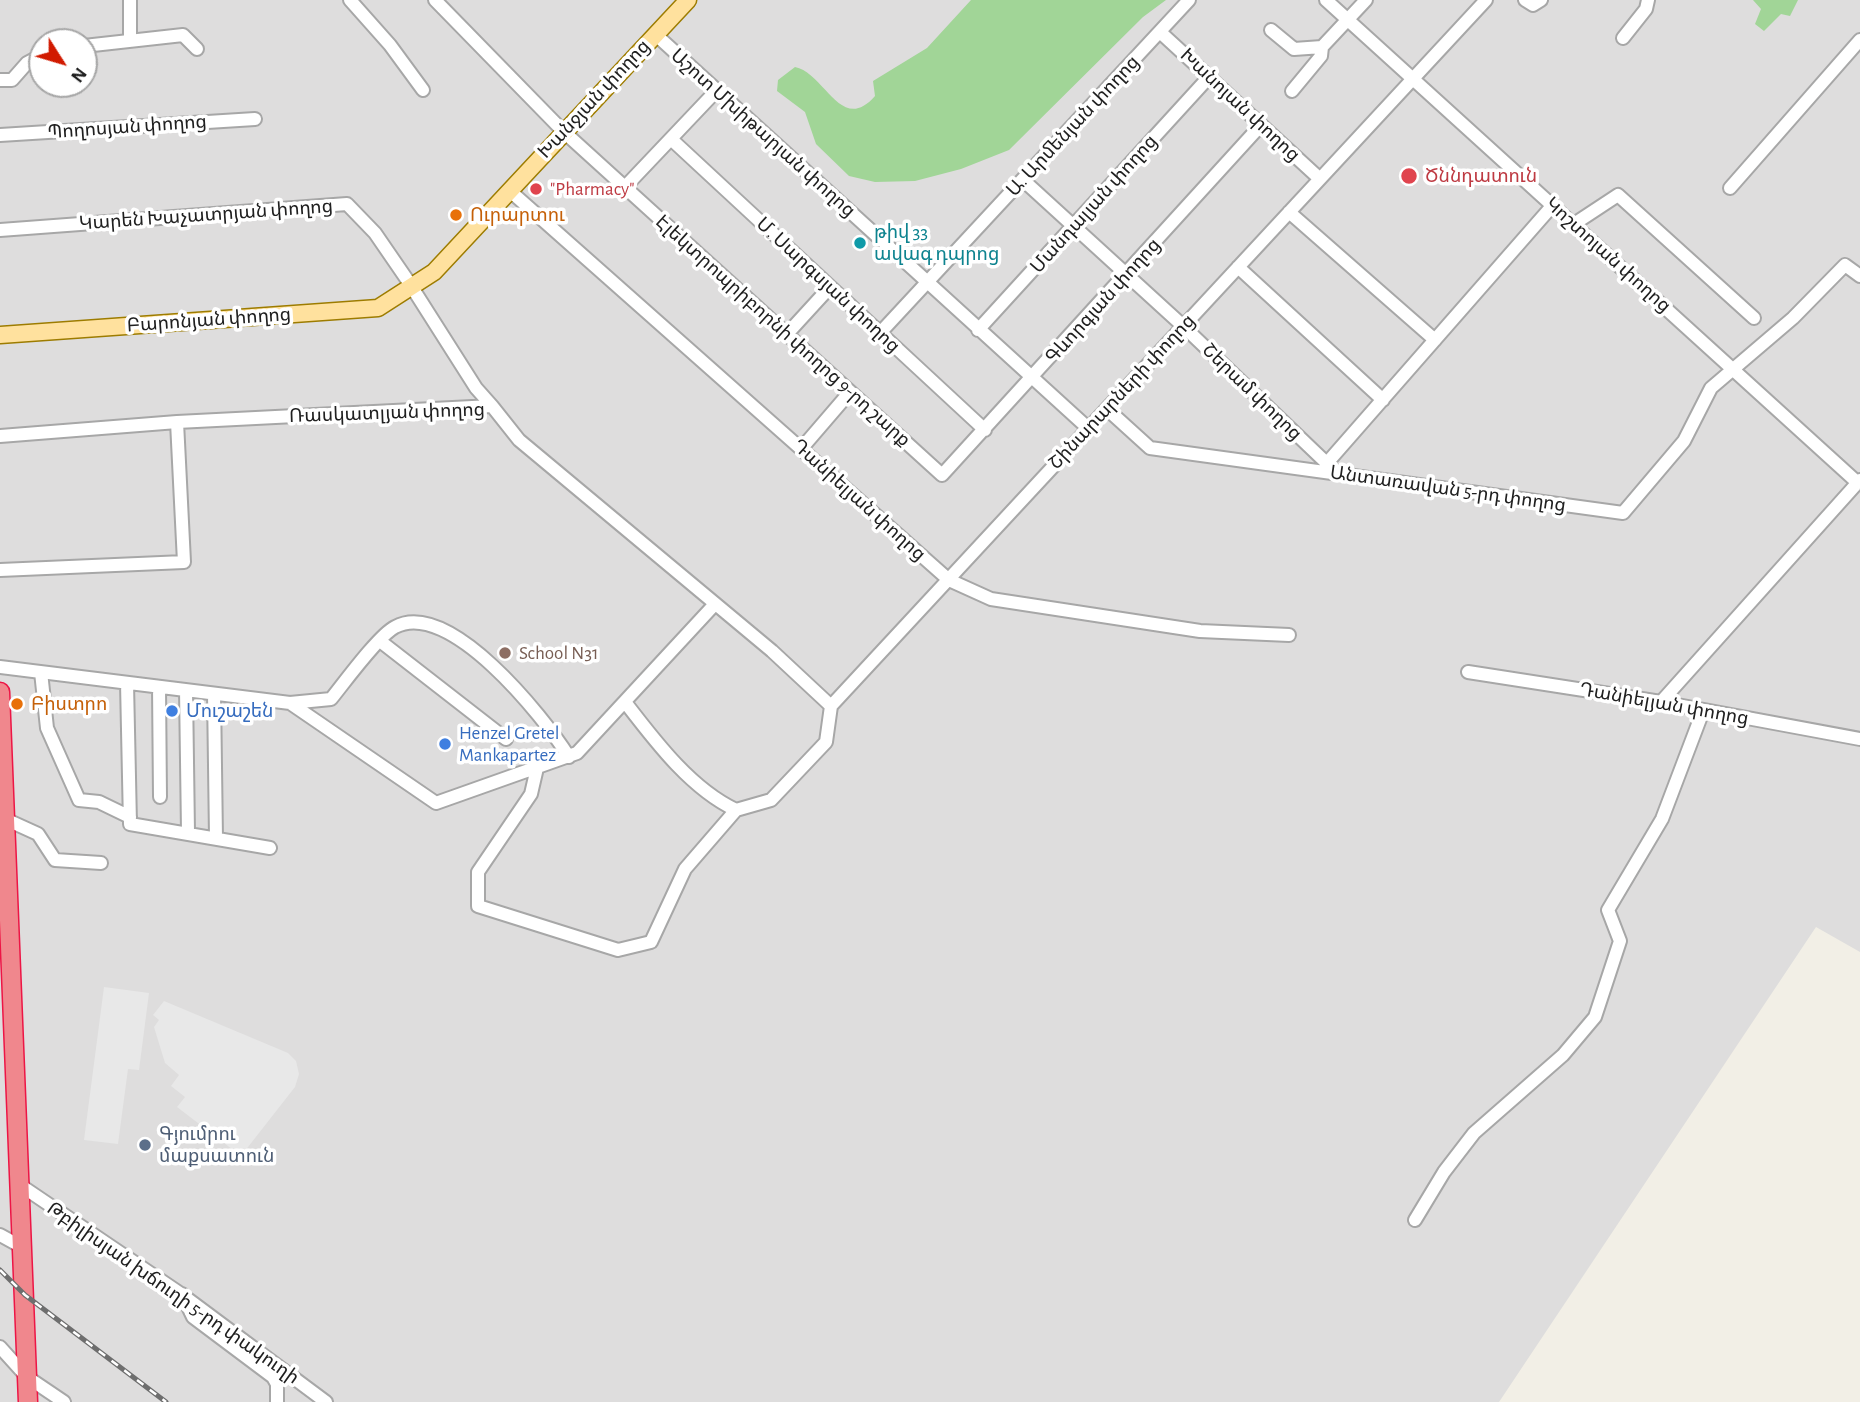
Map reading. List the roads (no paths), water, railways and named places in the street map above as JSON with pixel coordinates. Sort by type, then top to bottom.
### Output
[{"type":"highway","points":[[0,692],[28,1402]]},
{"type":"main road","name":"Խանջյան փողոց","points":[[413,288],[434,272],[688,0]]},
{"type":"main road","name":"Բարոնյան փողոց","points":[[0,335],[378,309],[413,288]]},
{"type":"street","points":[[130,41],[131,0]]},
{"type":"street","points":[[351,0],[390,45],[423,90]]},
{"type":"street","name":"Էլեկտրոպրիբորնի փողոց 9-րդ շարք","points":[[435,0],[563,131],[942,475]]},
{"type":"street","name":"Ա. Արմենյան փողոց","points":[[880,333],[1189,0]]},
{"type":"street","name":"Կոշտոյան փողոց","points":[[1326,0],[1859,482]]},
{"type":"street","points":[[1292,91],[1321,56],[1322,47],[1366,0]]},
{"type":"street","name":"Շինարարների փողոց","points":[[831,706],[1486,0]]},
{"type":"street","points":[[1525,0],[1533,5],[1541,0]]},
{"type":"street","points":[[1623,38],[1646,9],[1648,0]]},
{"type":"street","points":[[1271,30],[1294,50],[1322,47]]},
{"type":"street","name":"Խանոյան փողոց","points":[[1160,32],[1320,179]]},
{"type":"street","name":"Աշոտ Մխիթարյան փողոց","points":[[655,34],[1089,429]]},
{"type":"street","points":[[98,44],[184,35],[197,48]]},
{"type":"street","points":[[1730,188],[1860,40]]},
{"type":"street","points":[[0,80],[12,80],[28,62]]},
{"type":"street","name":"Մանդալյան փողոց","points":[[978,330],[1209,77]]},
{"type":"street","points":[[625,187],[717,90]]},
{"type":"street","name":"Պողոսյան փողոց","points":[[0,135],[255,119]]},
{"type":"street","name":"Գևորգյան փողոց","points":[[942,475],[1261,125]]},
{"type":"street","name":"Մ. Սարգսյան փողոց","points":[[671,139],[985,430]]},
{"type":"street","name":"Շերամ փողոց","points":[[1023,180],[1183,326],[1338,474]]},
{"type":"street","name":"Դանիելյան փողոց","points":[[509,190],[949,580],[991,598],[1200,631],[1289,635]]},
{"type":"street","points":[[1574,224],[1618,195],[1754,318]]},
{"type":"street","name":"Կարեն Խաչատրյան փողոց","points":[[0,230],[347,205],[375,233],[413,288]]},
{"type":"street","points":[[1327,463],[1553,205]]},
{"type":"street","points":[[1289,212],[1435,340]]},
{"type":"street","points":[[1733,369],[1793,318],[1845,265],[1860,276]]},
{"type":"street","points":[[1238,267],[1383,400]]},
{"type":"street","points":[[787,334],[830,286]]},
{"type":"street","points":[[413,288],[476,388],[492,406]]},
{"type":"street","name":"Անտառավան 5-րդ փողոց","points":[[1107,409],[1150,448],[1623,513],[1684,441],[1712,388],[1733,369]]},
{"type":"street","points":[[801,449],[850,392]]},
{"type":"street","name":"Ռասկատլյան փողոց","points":[[0,436],[177,422],[492,406],[519,440],[715,604],[831,706]]},
{"type":"street","points":[[0,570],[184,562],[177,422]]},
{"type":"street","points":[[1661,702],[1859,482]]},
{"type":"street","points":[[290,703],[436,803],[577,754],[715,604]]},
{"type":"street","points":[[0,667],[290,703],[331,699],[392,628],[409,621],[446,631],[493,664],[553,733],[569,757]]},
{"type":"street","points":[[380,641],[506,739]]},
{"type":"street","points":[[41,672],[47,728],[79,800],[99,802],[130,817]]},
{"type":"street","name":"Դանիելյան փողոց","points":[[1468,672],[1661,702],[1860,738]]},
{"type":"street","points":[[127,683],[130,824],[270,848]]},
{"type":"street","points":[[159,687],[160,797]]},
{"type":"street","points":[[186,690],[188,832]]},
{"type":"street","points":[[214,694],[216,838]]},
{"type":"street","points":[[625,702],[645,729],[713,800],[736,810]]},
{"type":"street","points":[[537,768],[531,794],[478,872],[478,906],[618,950],[651,942],[685,869],[736,810],[771,800],[826,742],[831,706]]},
{"type":"street","points":[[1415,1220],[1444,1172],[1474,1133],[1563,1055],[1595,1017],[1620,940],[1608,910],[1662,819],[1703,710]]},
{"type":"street","points":[[5,819],[38,834],[55,860],[101,863]]},
{"type":"street","name":"Թբիլիսյան խճուղի 5-րդ փակուղի","points":[[20,1185],[181,1294],[326,1402]]},
{"type":"street","points":[[0,1235],[22,1247]]},
{"type":"street","points":[[181,1294],[193,1317],[273,1377],[277,1384],[277,1402]]},
{"type":"street","points":[[0,1347],[27,1377],[64,1402]]},
{"type":"railway","points":[[0,1270],[25,1295],[166,1402]]},
{"type":"place","name":"Ծննդատուն","points":[[1409,176]]},
{"type":"place","name":"\"Pharmacy\"","points":[[536,189]]},
{"type":"place","name":"Ուրարտու","points":[[456,215]]},
{"type":"place","name":"թիվ 33 ավագ դպրոց","points":[[860,243]]},
{"type":"place","name":"School N31","points":[[505,653]]},
{"type":"place","name":"Բիստրո","points":[[17,704]]},
{"type":"place","name":"Մուշաշեն","points":[[172,711]]},
{"type":"place","name":"Henzel Gretel Mankapartez","points":[[445,744]]},
{"type":"place","name":"Գյումրու մաքսատուն","points":[[145,1145]]}]
